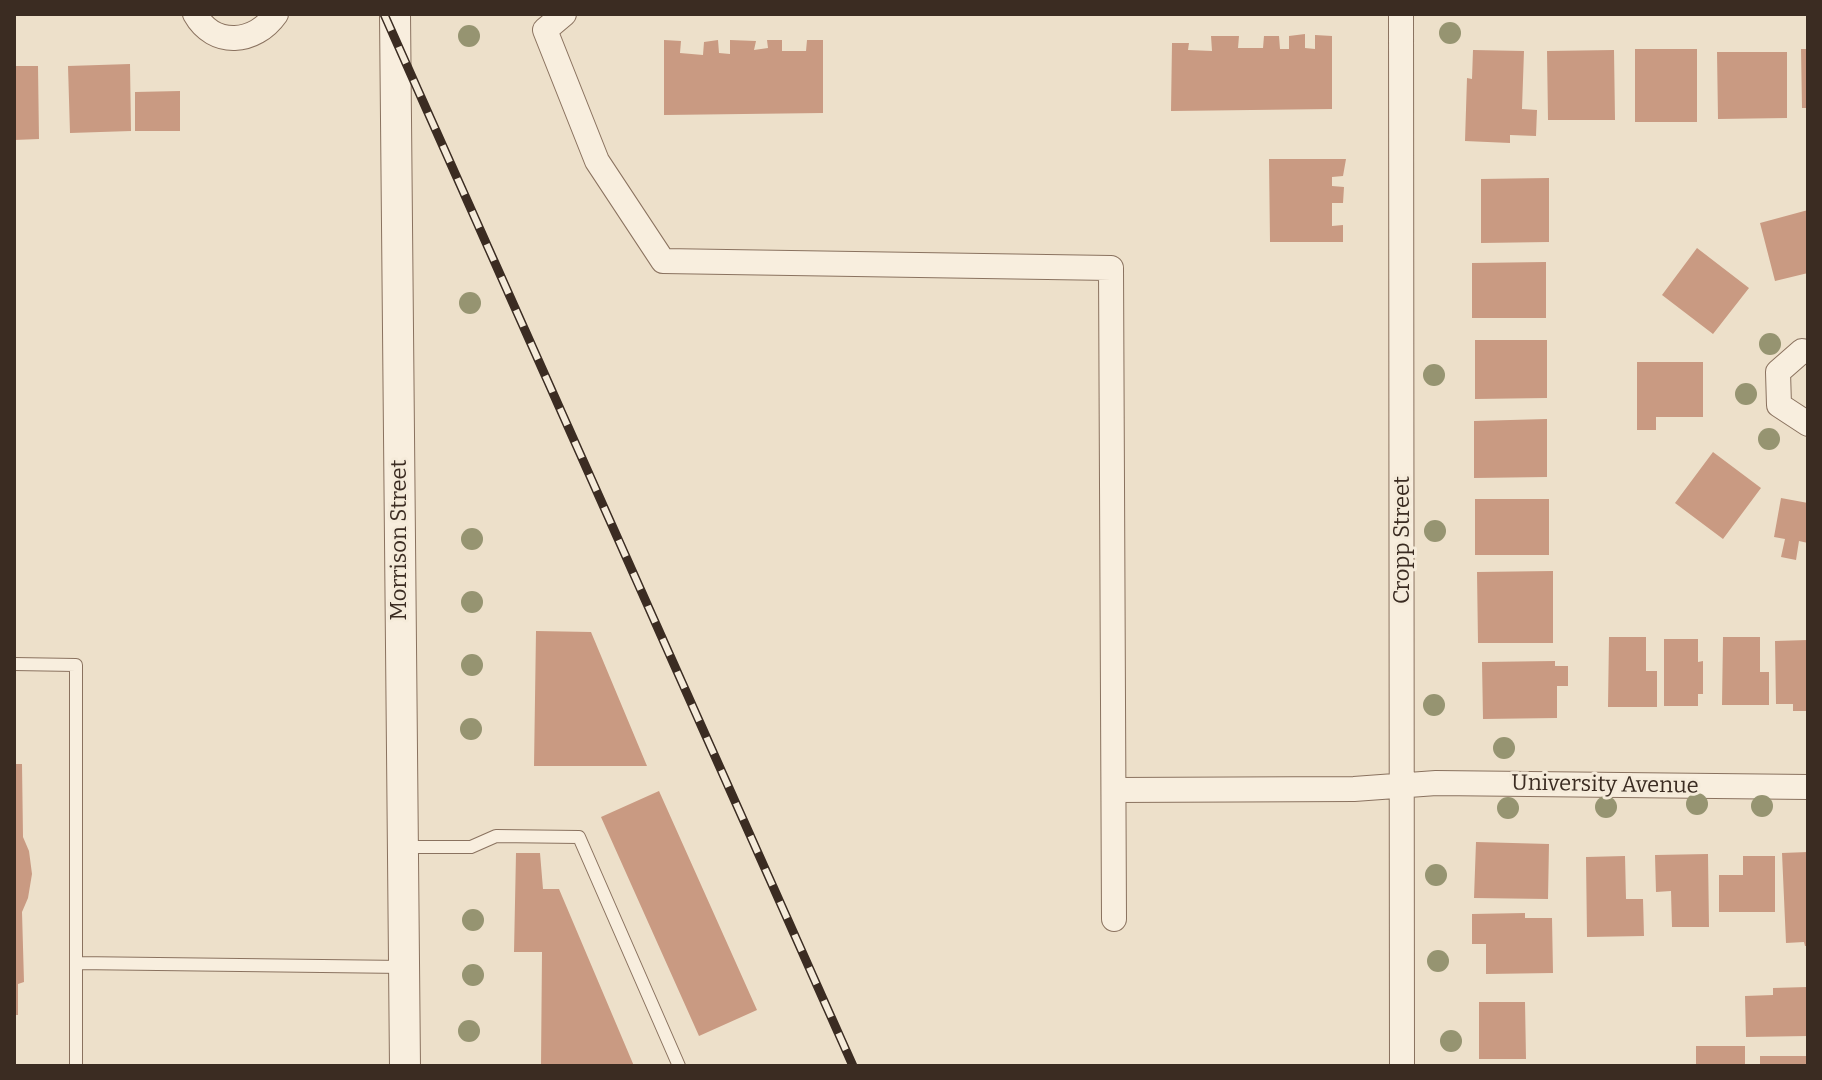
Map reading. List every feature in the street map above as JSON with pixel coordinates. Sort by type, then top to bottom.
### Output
[{"type":"street","points":[[195,14],[210,31],[239,39],[266,27],[276,14]]},
{"type":"street","name":"Morrison Street","points":[[395,14],[405,1066]]},
{"type":"street","name":"Cropp Street","points":[[1401,14],[1402,1066]]},
{"type":"street","points":[[555,22],[597,161],[663,261],[1111,268],[1116,790],[1114,919]]},
{"type":"street","points":[[1808,352],[1802,351],[1778,372],[1779,405],[1808,424]]},
{"type":"street","name":"University Avenue","points":[[1116,790],[1354,789],[1402,784],[1808,787]]},
{"type":"lane","points":[[14,664],[76,665],[76,1066]]},
{"type":"lane","points":[[402,847],[471,847],[496,836],[579,837],[679,1066]]},
{"type":"lane","points":[[76,963],[404,967]]},
{"type":"building","points":[[1305,34],[1305,48],[1315,49],[1315,35],[1332,36],[1332,109],[1171,111],[1172,43],[1189,43],[1188,50],[1212,51],[1211,36],[1239,36],[1238,48],[1263,48],[1264,36],[1279,36],[1280,49],[1289,49],[1289,36]]},
{"type":"building","points":[[664,40],[681,41],[680,53],[703,55],[704,42],[718,40],[719,53],[730,54],[730,40],[756,41],[754,50],[768,48],[767,40],[782,40],[782,51],[806,51],[807,40],[823,40],[823,113],[664,115]]},
{"type":"building","points":[[1635,49],[1697,49],[1697,122],[1635,122]]},
{"type":"building","points":[[1801,49],[1808,49],[1808,108],[1802,108]]},
{"type":"building","points":[[1473,50],[1524,51],[1522,109],[1537,110],[1536,136],[1510,135],[1510,143],[1465,141],[1467,78],[1472,79]]},
{"type":"building","points":[[1614,50],[1615,120],[1548,120],[1547,51]]},
{"type":"building","points":[[1717,52],[1787,52],[1787,118],[1718,119]]},
{"type":"building","points":[[130,64],[131,131],[70,133],[68,66]]},
{"type":"building","points":[[14,66],[38,66],[39,139],[14,140]]},
{"type":"building","points":[[180,91],[180,131],[135,131],[135,92]]},
{"type":"building","points":[[1269,159],[1346,159],[1343,176],[1332,177],[1332,186],[1344,187],[1343,203],[1332,203],[1332,226],[1343,225],[1343,242],[1270,242]]},
{"type":"building","points":[[1549,178],[1549,242],[1481,243],[1481,179]]},
{"type":"building","points":[[1808,210],[1808,273],[1775,281],[1760,223]]},
{"type":"building","points":[[1697,248],[1749,288],[1713,334],[1662,295]]},
{"type":"building","points":[[1546,262],[1546,318],[1472,318],[1472,263]]},
{"type":"building","points":[[1475,340],[1547,340],[1547,398],[1475,399]]},
{"type":"building","points":[[1637,362],[1703,362],[1703,417],[1656,417],[1656,430],[1637,430]]},
{"type":"building","points":[[1547,419],[1547,477],[1474,478],[1474,421]]},
{"type":"building","points":[[1713,452],[1761,488],[1723,539],[1675,503]]},
{"type":"building","points":[[1781,498],[1808,503],[1808,543],[1799,541],[1796,560],[1781,557],[1785,539],[1774,537]]},
{"type":"building","points":[[1475,499],[1549,499],[1549,555],[1475,555]]},
{"type":"building","points":[[1553,571],[1553,643],[1478,643],[1477,572]]},
{"type":"building","points":[[536,631],[591,632],[647,766],[534,766]]},
{"type":"building","points":[[1609,637],[1646,637],[1646,671],[1657,671],[1657,707],[1608,707]]},
{"type":"building","points":[[1723,637],[1760,637],[1760,672],[1769,672],[1769,705],[1722,705]]},
{"type":"building","points":[[1664,639],[1698,639],[1698,662],[1703,661],[1703,694],[1698,694],[1698,706],[1664,706]]},
{"type":"building","points":[[1808,640],[1808,711],[1793,711],[1793,704],[1776,704],[1775,641]]},
{"type":"building","points":[[1555,661],[1555,666],[1568,666],[1568,686],[1557,686],[1557,718],[1483,719],[1482,662]]},
{"type":"building","points":[[14,764],[22,764],[23,837],[29,851],[32,874],[22,912],[24,982],[18,984],[18,1015],[14,1015]]},
{"type":"building","points":[[659,791],[757,1010],[699,1036],[601,817]]},
{"type":"building","points":[[1476,842],[1549,844],[1548,899],[1474,898]]},
{"type":"building","points":[[1808,852],[1808,946],[1805,946],[1804,942],[1786,943],[1782,853]]},
{"type":"building","points":[[516,853],[540,853],[543,889],[559,889],[634,1066],[541,1066],[542,952],[514,952]]},
{"type":"building","points":[[1708,854],[1709,927],[1672,927],[1671,891],[1656,892],[1655,855]]},
{"type":"building","points":[[1625,856],[1626,899],[1643,899],[1644,936],[1587,937],[1586,857]]},
{"type":"building","points":[[1743,856],[1775,856],[1775,912],[1719,912],[1719,875],[1743,875]]},
{"type":"building","points":[[1525,913],[1525,918],[1552,918],[1553,973],[1486,974],[1486,944],[1472,944],[1472,914]]},
{"type":"building","points":[[1807,987],[1808,1036],[1746,1037],[1745,996],[1773,995],[1773,988]]},
{"type":"building","points":[[1479,1002],[1525,1002],[1526,1059],[1479,1059]]},
{"type":"building","points":[[1696,1046],[1745,1046],[1745,1066],[1696,1066]]},
{"type":"building","points":[[1760,1056],[1807,1056],[1807,1066],[1760,1066]]},
{"type":"railway","points":[[384,14],[853,1066]]}]
